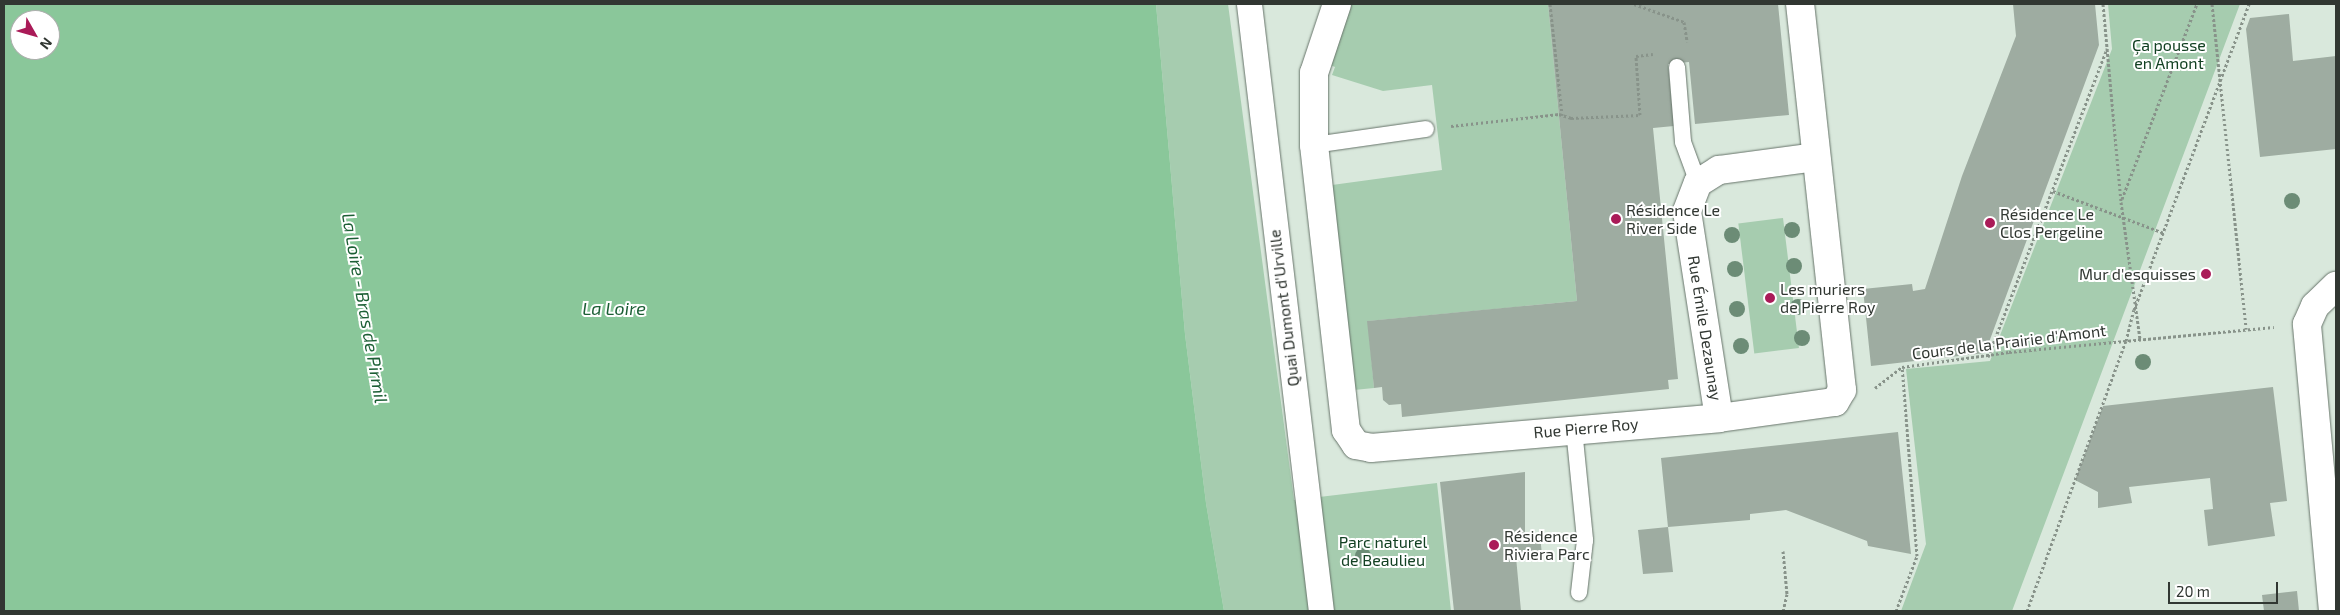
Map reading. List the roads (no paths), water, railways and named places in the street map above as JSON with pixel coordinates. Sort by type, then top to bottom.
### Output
[{"type":"street","name":"Quai Dumont d'Urville","points":[[1249,4],[1321,611]]},
{"type":"street","points":[[1314,145],[1314,73],[1337,4]]},
{"type":"street","points":[[1698,183],[1719,170],[1816,157],[1800,4]]},
{"type":"street","name":"Rue Pierre Roy","points":[[1314,145],[1346,430],[1356,445],[1370,448],[1719,418],[1838,396],[1816,157]]},
{"type":"street","name":"Rue Émile Dezaunay","points":[[1698,183],[1687,211],[1719,418]]},
{"type":"street","points":[[2333,611],[2312,410],[2307,324],[2315,306],[2336,286]]},
{"type":"lane","points":[[1677,67],[1683,142],[1698,183]]},
{"type":"lane","points":[[1314,145],[1426,129]]},
{"type":"lane","points":[[1574,429],[1585,540],[1578,594]]},
{"type":"water","name":"La Loire","points":[[4,4],[1156,4],[1185,334],[1206,503],[1224,611],[4,611]]},
{"type":"place","name":"Résidence Le River Side","points":[[1616,219]]},
{"type":"place","name":"Résidence Le Clos Pergeline","points":[[1990,223]]},
{"type":"place","name":"Mur d'esquisses","points":[[2206,274]]},
{"type":"place","name":"Les muriers de Pierre Roy","points":[[1770,298]]},
{"type":"place","name":"Résidence Riviera Parc","points":[[1494,545]]},
{"type":"park label","name":"Ça pousse en Amont","points":[[2169,54]]},
{"type":"park label","name":"Parc naturel de Beaulieu","points":[[1383,551]]},
{"type":"water label","name":"La Loire - Bras de Pirmil","points":[[365,308]]}]
